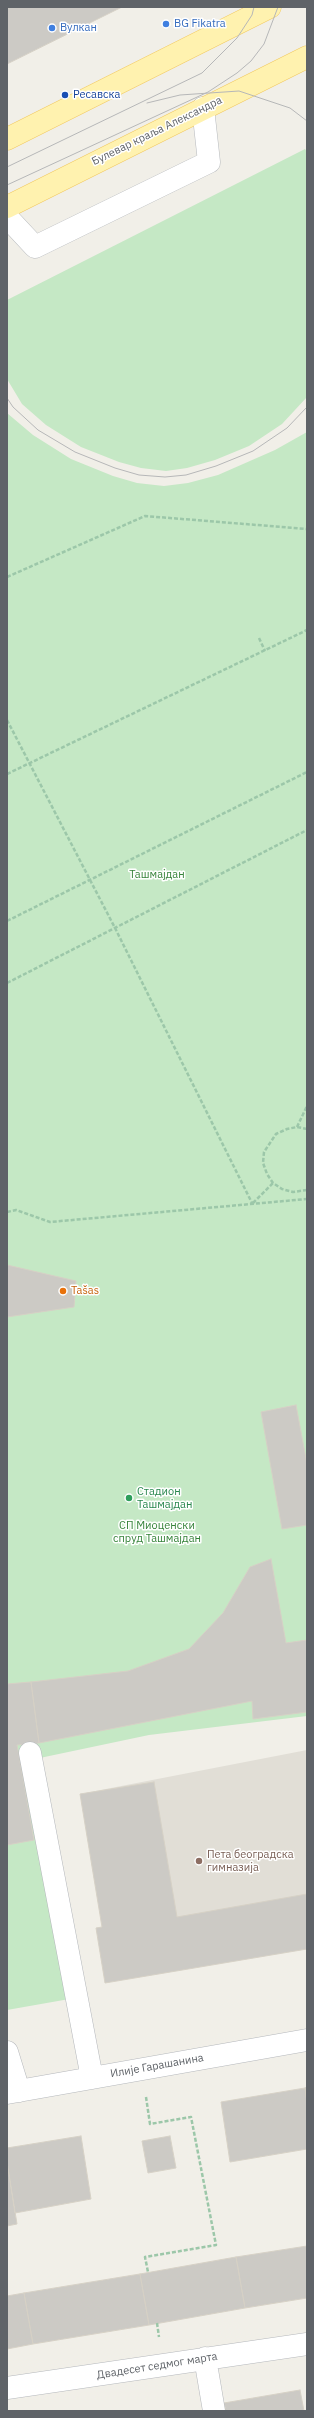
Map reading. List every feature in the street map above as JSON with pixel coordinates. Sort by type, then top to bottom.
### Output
[{"type":"main road","points":[[7,139],[270,7]]},
{"type":"main road","name":"Булевар краља Александра","points":[[7,207],[307,57]]},
{"type":"street","points":[[231,27],[242,7]]},
{"type":"street","points":[[7,217],[35,247],[209,162],[203,108]]},
{"type":"street","points":[[30,1753],[92,2078]]},
{"type":"street","name":"Илије Гарашанина","points":[[13,2092],[307,2040]]},
{"type":"street","points":[[7,2052],[13,2092]]},
{"type":"street","name":"Двадесет седмог марта","points":[[7,2388],[307,2344]]},
{"type":"street","points":[[206,2358],[214,2411]]},
{"type":"path","points":[[7,577],[145,516],[307,529]]},
{"type":"path","points":[[7,774],[307,630]]},
{"type":"path","points":[[259,638],[265,651]]},
{"type":"path","points":[[7,720],[115,928],[252,1203]]},
{"type":"path","points":[[7,921],[91,881],[307,772]]},
{"type":"path","points":[[7,983],[307,830]]},
{"type":"path","points":[[297,1127],[307,1106]]},
{"type":"path","points":[[307,1130],[297,1127],[286,1129],[276,1134],[264,1152],[263,1163],[267,1174],[273,1183],[282,1189],[293,1192],[307,1190]]},
{"type":"path","points":[[252,1203],[273,1183]]},
{"type":"path","points":[[7,1212],[16,1210],[50,1222],[307,1199]]},
{"type":"path","points":[[141,2069],[150,2124],[192,2117],[216,2245],[145,2257],[148,2272]]},
{"type":"shaded area","name":"Пета београдска гимназија","points":[[307,1750],[307,1949],[105,1983],[96,1928],[102,1927],[80,1794]]},
{"type":"green space","points":[[305,149],[307,152],[307,397],[282,424],[249,446],[215,460],[187,468],[166,471],[141,468],[119,462],[81,447],[46,425],[22,404],[7,379],[7,300]]},
{"type":"green space","name":"Ташмајдан","points":[[7,413],[33,435],[71,459],[113,476],[137,483],[164,486],[188,483],[218,475],[275,450],[307,432],[307,1716],[149,1735],[35,1759],[75,1998],[7,2010]]},
{"type":"building","points":[[7,7],[122,7],[7,64]]},
{"type":"building","points":[[7,1265],[76,1281],[74,1307],[7,1317]]},
{"type":"building","points":[[296,1405],[307,1464],[307,1525],[282,1529],[261,1412]]},
{"type":"building","points":[[271,1559],[286,1643],[307,1640],[307,1712],[253,1719],[252,1701],[39,1743],[31,1682],[128,1671],[189,1649],[223,1613],[250,1567]]},
{"type":"building","points":[[31,1682],[39,1743],[17,1745],[34,1840],[7,1845],[7,1684]]},
{"type":"building","points":[[154,1782],[177,1917],[307,1894],[307,1949],[105,1983],[96,1928],[102,1927],[80,1794]]},
{"type":"building","points":[[307,2087],[307,2103],[305,2088]]},
{"type":"building","points":[[305,2088],[307,2103],[307,2149],[230,2162],[221,2102]]},
{"type":"building","points":[[81,2136],[91,2199],[15,2213],[7,2162],[7,2148]]},
{"type":"building","points":[[170,2136],[176,2168],[148,2173],[142,2141]]},
{"type":"building","points":[[7,2162],[17,2224],[7,2226]]},
{"type":"building","points":[[307,2246],[307,2298],[245,2308],[236,2257]]},
{"type":"building","points":[[236,2257],[245,2308],[149,2325],[140,2274]]},
{"type":"building","points":[[140,2274],[149,2325],[33,2344],[24,2293]]},
{"type":"building","points":[[24,2293],[33,2344],[7,2349],[7,2296]]},
{"type":"building","points":[[300,2390],[304,2411],[226,2411],[224,2403]]},
{"type":"tram line","points":[[7,167],[202,73],[237,38],[252,15],[254,7]]},
{"type":"tram line","points":[[7,185],[208,92],[237,73],[251,61],[264,44],[278,7]]},
{"type":"tram line","points":[[147,103],[180,95],[239,91],[290,108],[307,121]]},
{"type":"tram line","points":[[7,398],[13,407],[38,430],[75,452],[115,468],[139,475],[165,477],[186,475],[216,466],[253,451],[287,428],[307,407]]},
{"type":"place","name":"BG Fikatra","points":[[166,24]]},
{"type":"place","name":"Вулкан","points":[[52,28]]},
{"type":"place","name":"Ресавска","points":[[65,95]]},
{"type":"place","name":"Tašas","points":[[63,1291]]},
{"type":"place","name":"Стадион Ташмајдан","points":[[129,1498]]},
{"type":"place","name":"Пета београдска гимназија","points":[[199,1861]]},
{"type":"park label","name":"СП Миоценски спруд Ташмајдан","points":[[157,1532]]}]
